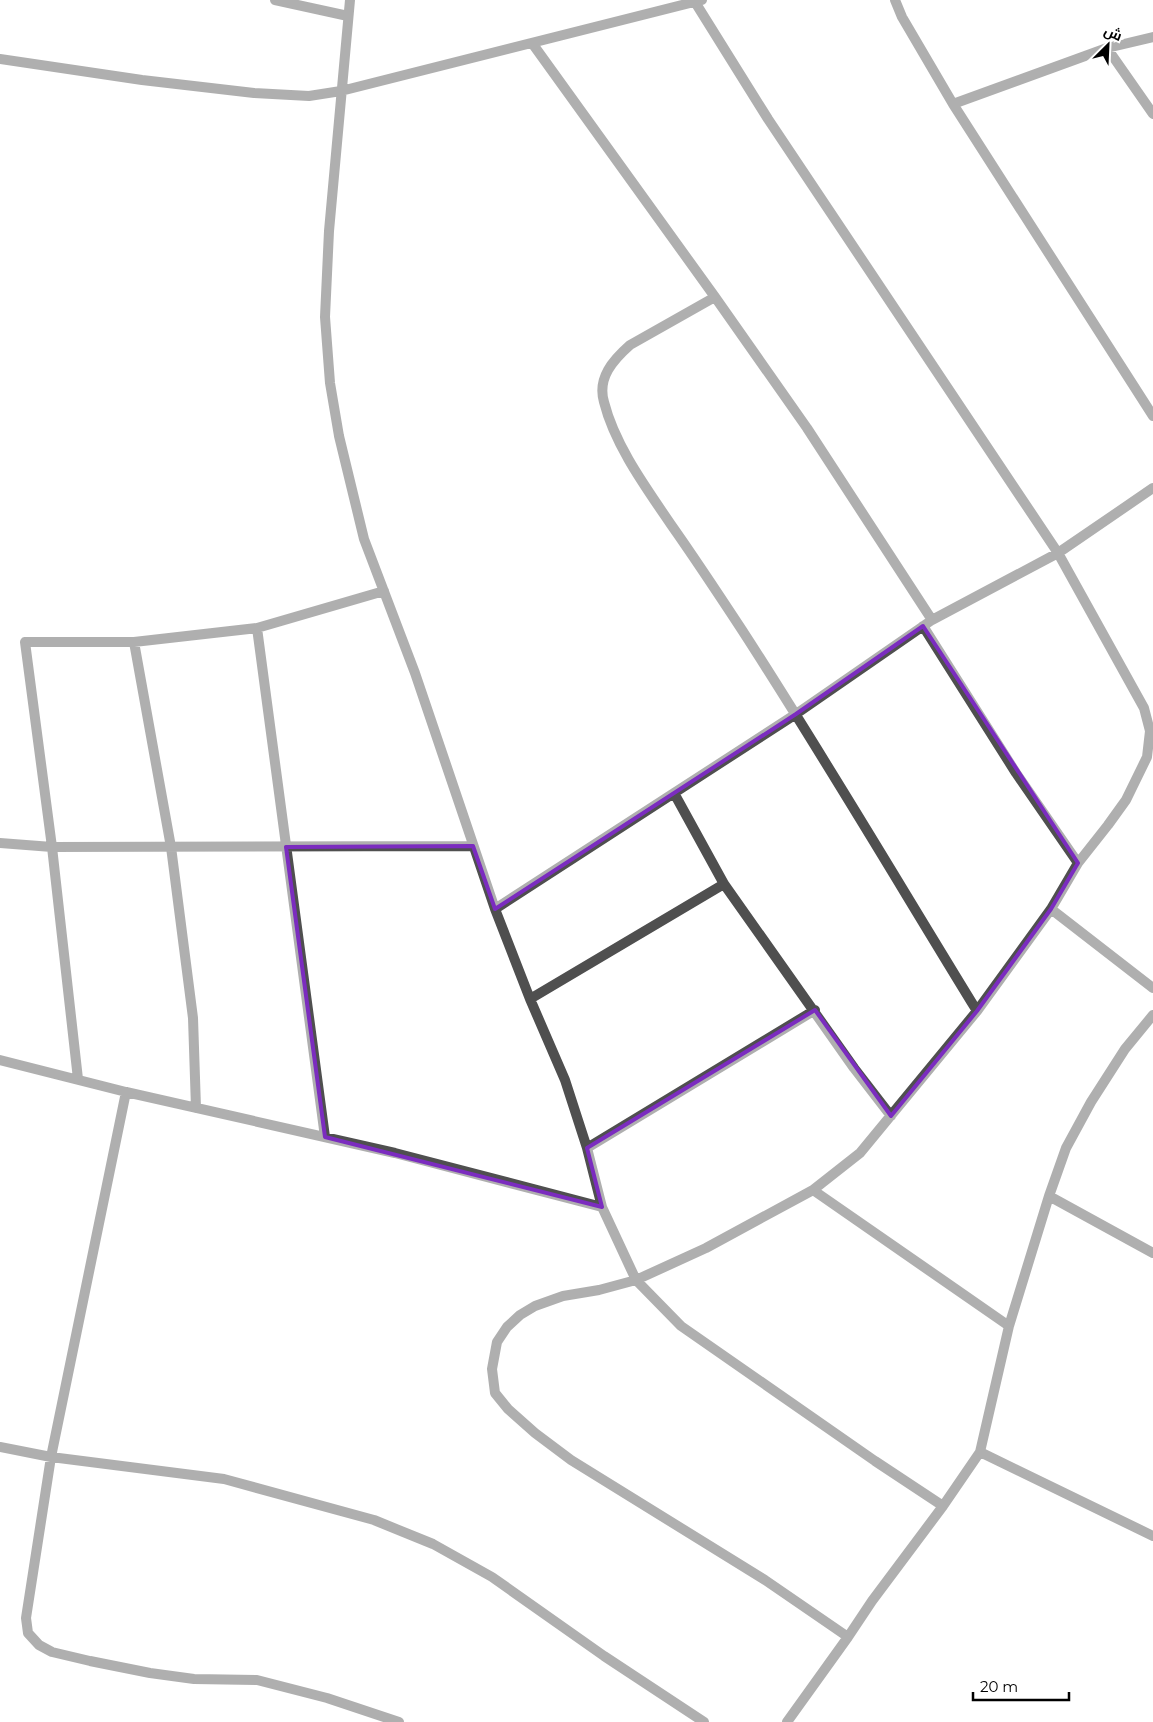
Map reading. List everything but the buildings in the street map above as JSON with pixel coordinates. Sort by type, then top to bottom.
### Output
[{"type":"street","points":[[275,0],[348,16]]},
{"type":"street","points":[[350,0],[329,231],[325,317],[330,383],[339,436],[364,539],[415,672],[495,909],[530,999],[565,1080],[587,1148],[602,1207],[636,1280],[681,1326],[943,1506]]},
{"type":"street","points":[[895,0],[902,17],[953,104],[1153,416]]},
{"type":"street","points":[[0,59],[142,80],[254,93],[309,96],[341,91],[698,1],[768,119],[1058,553],[1144,708],[1150,731],[1147,757],[1126,800],[1078,863],[1051,909],[977,1012],[860,1153],[813,1190],[706,1248],[636,1280],[599,1290],[563,1296],[535,1306],[520,1315],[507,1327],[497,1342],[492,1369],[495,1392],[508,1409],[528,1427],[571,1460],[766,1580],[848,1637]]},
{"type":"street","points":[[953,104],[1107,48],[1153,37]]},
{"type":"street","points":[[532,43],[716,297],[807,428],[932,620]]},
{"type":"street","points":[[1107,48],[1153,114]]},
{"type":"street","points":[[716,297],[630,346],[618,356],[607,370],[602,386],[603,401],[610,421],[643,483],[708,578],[796,714],[977,1012]]},
{"type":"street","points":[[495,909],[796,714],[932,620],[1058,553],[1153,488]]},
{"type":"street","points":[[78,1079],[52,848],[25,642],[134,642],[257,628],[384,591]]},
{"type":"street","points":[[923,626],[1016,773],[1078,863]]},
{"type":"street","points":[[257,628],[326,1137]]},
{"type":"street","points":[[134,642],[171,847],[193,1018],[196,1108]]},
{"type":"street","points":[[674,794],[724,884],[815,1010],[854,1068],[891,1116]]},
{"type":"street","points":[[0,843],[52,848],[473,846]]},
{"type":"street","points":[[530,999],[724,884]]},
{"type":"street","points":[[1051,909],[1153,988]]},
{"type":"street","points":[[587,1148],[815,1010]]},
{"type":"street","points":[[787,1722],[980,1452],[1009,1326],[1049,1196],[1066,1148],[1091,1102],[1125,1049],[1153,1015]]},
{"type":"street","points":[[0,1060],[126,1092],[395,1153],[602,1207]]},
{"type":"street","points":[[126,1092],[51,1457],[26,1618],[28,1633],[39,1645],[52,1652],[150,1673],[194,1679],[256,1680],[327,1698],[399,1722]]},
{"type":"street","points":[[813,1190],[1009,1326]]},
{"type":"street","points":[[1049,1196],[1153,1253]]},
{"type":"street","points":[[0,1447],[51,1457],[224,1479],[383,1524],[433,1544],[492,1577],[604,1656],[704,1722]]},
{"type":"street","points":[[980,1452],[1153,1536]]},
{"type":"highlighted area","points":[[923,626],[1078,863],[1051,909],[977,1011],[891,1116],[815,1010],[587,1148],[602,1207],[325,1137],[286,847],[473,846],[495,909],[796,714]]}]
